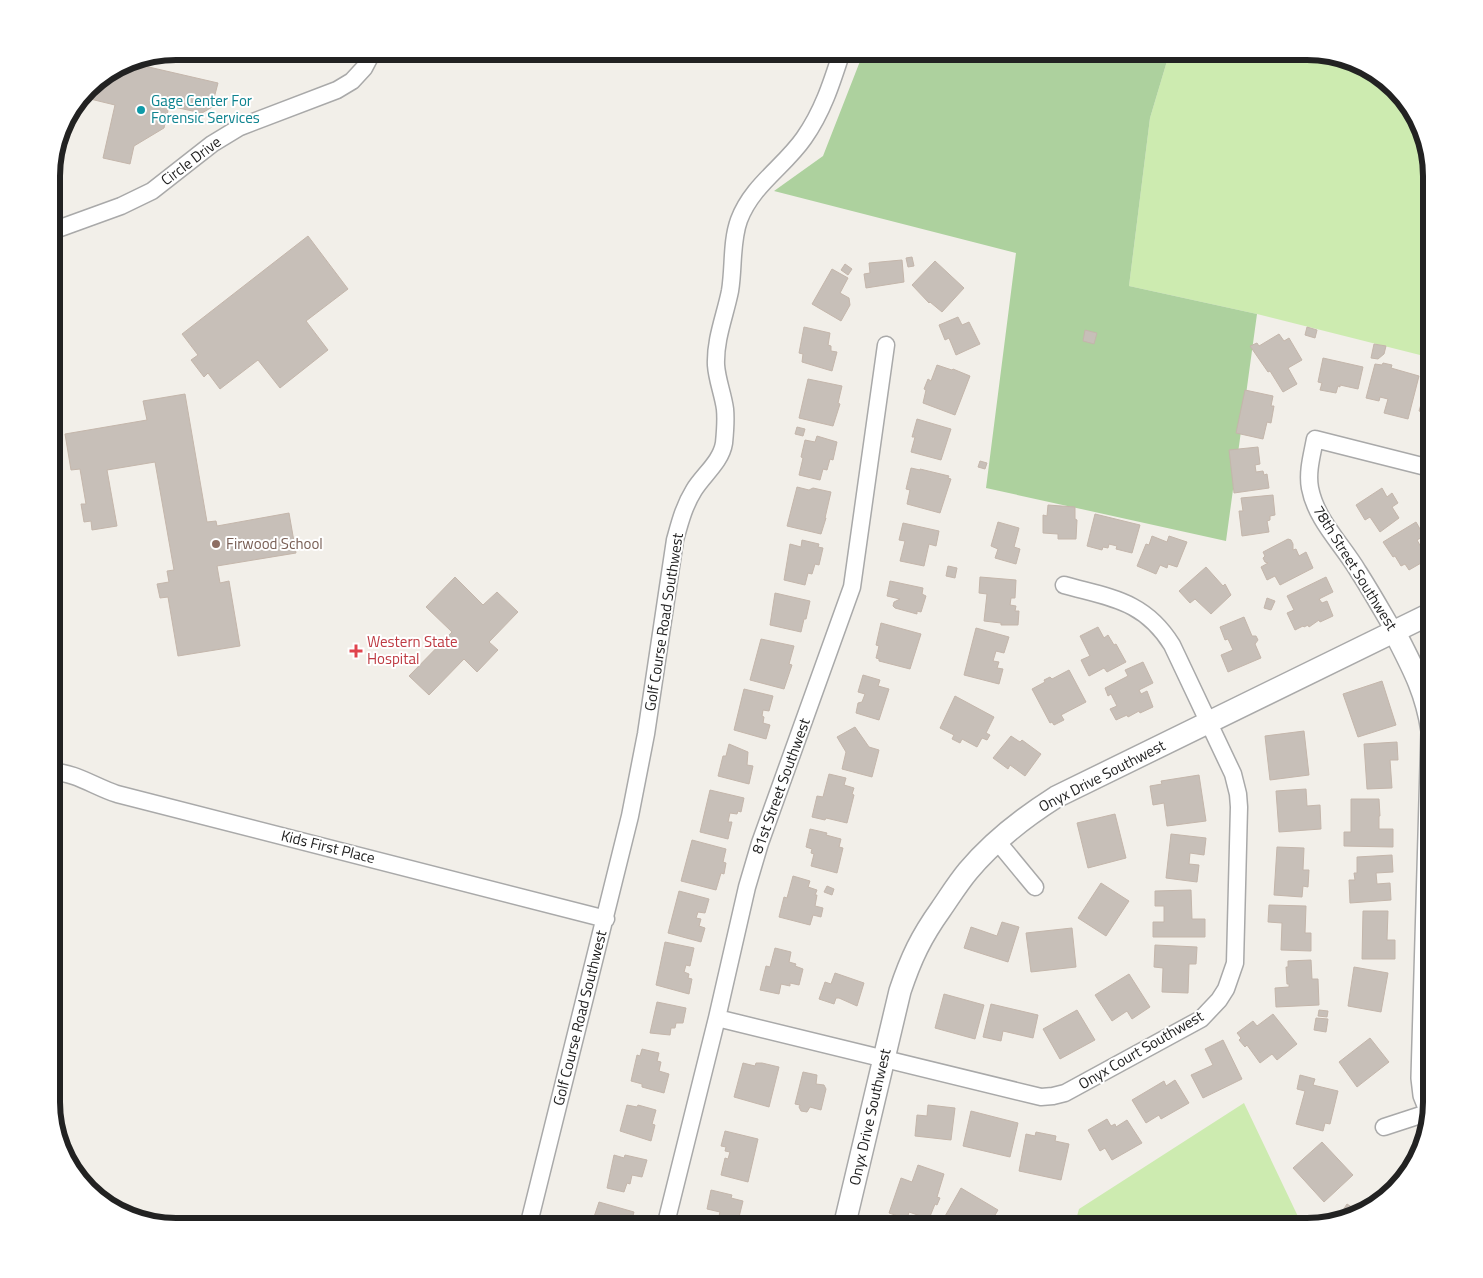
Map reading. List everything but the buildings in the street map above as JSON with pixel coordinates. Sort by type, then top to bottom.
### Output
[{"type":"street","name":"Circle Drive","points":[[60,228],[121,206],[152,191],[212,144],[240,127],[337,90],[352,81],[369,60]]},
{"type":"street","name":"Golf Course Road Southwest","points":[[530,1218],[630,816],[646,734],[675,540],[686,505],[694,490],[716,461],[724,443],[725,409],[717,376],[716,363],[718,338],[730,292],[736,230],[740,217],[758,187],[788,158],[804,138],[827,96],[839,60]]},
{"type":"street","name":"81st Street Southwest","points":[[667,1218],[717,1018],[746,887],[852,587],[886,345]]},
{"type":"street","name":"78th Street Southwest","points":[[1422,466],[1315,438],[1309,475],[1315,506],[1321,518],[1358,571],[1394,631],[1423,690]]},
{"type":"street","name":"Onyx Court Southwest","points":[[717,1018],[1040,1097],[1065,1093],[1201,1019],[1210,1010],[1226,988],[1235,963],[1239,807],[1233,774],[1172,645],[1164,632],[1148,615],[1121,600],[1064,585]]},
{"type":"street","name":"Onyx Drive Southwest","points":[[846,1218],[900,991],[910,962],[923,934],[967,872],[997,840],[1016,824],[1056,797],[1423,617]]},
{"type":"street","name":"Kids First Place","points":[[60,773],[117,794],[606,918]]},
{"type":"street","points":[[997,840],[1034,887]]},
{"type":"street","name":"78th Street Southwest","points":[[1423,1043],[1423,1086]]},
{"type":"street","points":[[1384,1127],[1422,1114]]},
{"type":"green space","points":[[860,60],[1167,60],[1150,118],[1129,286],[1257,314],[1226,541],[986,488],[1016,253],[774,191],[823,156]]},
{"type":"green space","points":[[1167,60],[1322,61],[1344,66],[1358,72],[1384,89],[1403,111],[1414,131],[1421,153],[1423,176],[1423,356],[1257,314],[1129,286],[1150,118]]},
{"type":"green space","points":[[1244,1103],[1299,1218],[1076,1218],[1079,1209]]},
{"type":"place","name":"Gage Center For Forensic Services","points":[[141,110]]},
{"type":"place","name":"Firwood School","points":[[216,544]]},
{"type":"place","name":"Western State Hospital","points":[[356,651]]}]
